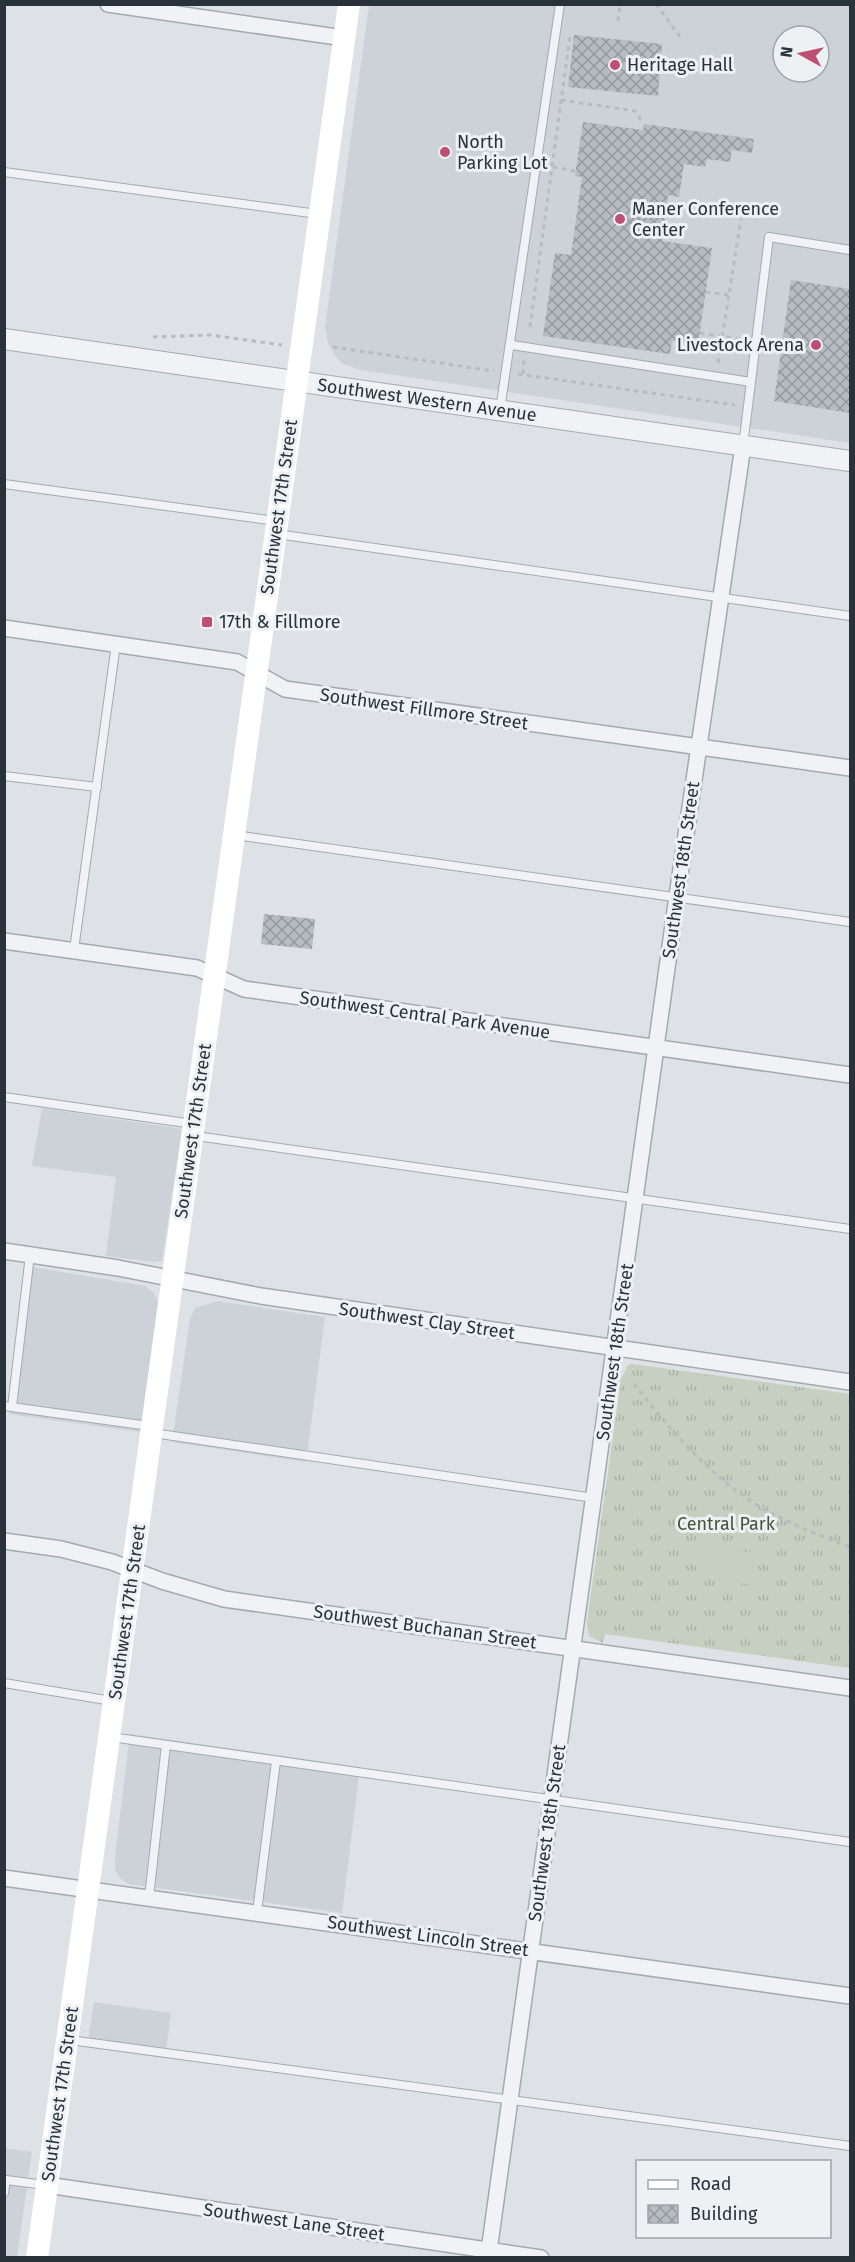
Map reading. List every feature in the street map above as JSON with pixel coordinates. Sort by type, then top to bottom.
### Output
[{"type":"main road","name":"Southwest 17th Street","points":[[37,2258],[349,4]]},
{"type":"street","points":[[108,4],[344,38]]},
{"type":"street","name":"Southwest Western Avenue","points":[[4,339],[850,461]]},
{"type":"street","name":"Southwest 18th Street","points":[[489,2254],[677,896],[743,446]]},
{"type":"street","name":"Southwest Fillmore Street","points":[[4,628],[237,662],[285,690],[850,768]]},
{"type":"street","name":"Southwest Central Park Avenue","points":[[4,941],[197,968],[214,978],[244,989],[850,1075]]},
{"type":"street","name":"Southwest Clay Street","points":[[4,1251],[118,1268],[261,1296],[850,1382]]},
{"type":"street","name":"Southwest Buchanan Street","points":[[4,1541],[61,1549],[112,1562],[132,1571],[224,1599],[850,1688]]},
{"type":"street","name":"Southwest Lincoln Street","points":[[4,1878],[850,1996]]},
{"type":"street","name":"Southwest Lane Street","points":[[47,2186],[489,2254],[542,2258]]},
{"type":"lane","points":[[500,411],[512,345],[560,4]]},
{"type":"lane","points":[[4,172],[320,214]]},
{"type":"lane","points":[[743,446],[769,237],[850,250]]},
{"type":"lane","points":[[512,345],[751,382]]},
{"type":"lane","points":[[4,483],[277,528],[850,616]]},
{"type":"lane","points":[[74,950],[116,644]]},
{"type":"lane","points":[[4,776],[97,787]]},
{"type":"lane","points":[[234,835],[850,922]]},
{"type":"lane","points":[[4,1097],[193,1130],[636,1198],[850,1228]]},
{"type":"lane","points":[[30,1255],[8,1406],[594,1498]]},
{"type":"lane","points":[[4,1683],[114,1701]]},
{"type":"lane","points":[[109,1737],[850,1842]]},
{"type":"lane","points":[[149,1898],[166,1745]]},
{"type":"lane","points":[[257,1912],[276,1761]]},
{"type":"lane","points":[[67,2040],[850,2146]]},
{"type":"lane","points":[[4,2193],[6,2180],[47,2186]]},
{"type":"path","points":[[618,21],[620,4]]},
{"type":"path","points":[[656,4],[681,38]]},
{"type":"path","points":[[530,327],[571,26]]},
{"type":"path","points":[[561,100],[634,111],[642,122]]},
{"type":"path","points":[[553,167],[575,171]]},
{"type":"path","points":[[720,363],[741,219]]},
{"type":"path","points":[[706,292],[730,295]]},
{"type":"path","points":[[700,333],[744,340]]},
{"type":"path","points":[[153,337],[210,336],[282,345]]},
{"type":"path","points":[[333,347],[735,405]]},
{"type":"path","points":[[523,374],[524,357]]},
{"type":"path","points":[[634,1384],[672,1432],[702,1463],[759,1506],[785,1521],[850,1547]]},
{"type":"shaded area","points":[[369,5],[850,5],[850,443],[361,370],[343,364],[328,343],[325,327]]},
{"type":"shaded area","points":[[42,1108],[182,1129],[162,1261],[106,1256],[116,1177],[32,1166]]},
{"type":"shaded area","points":[[27,1266],[145,1286],[154,1293],[158,1302],[140,1432],[9,1414]]},
{"type":"shaded area","points":[[217,1301],[325,1317],[306,1462],[172,1442],[190,1319],[195,1308]]},
{"type":"shaded area","points":[[130,1734],[360,1767],[342,1913],[128,1884],[119,1877],[115,1869],[115,1857]]},
{"type":"shaded area","points":[[94,2002],[171,2013],[165,2058],[87,2047]]},
{"type":"shaded area","points":[[5,2148],[32,2152],[17,2257],[5,2258]]},
{"type":"green space","name":"Central Park","points":[[628,1365],[850,1394],[850,1668],[605,1634],[603,1643],[589,1636],[587,1622],[621,1379]]},
{"type":"green space","points":[[699,1546],[756,1553],[752,1585],[695,1577]]},
{"type":"building","name":"Heritage Hall","points":[[574,35],[662,44],[658,96],[568,87]]},
{"type":"building","name":"Maner Conference Center","points":[[583,122],[643,130],[644,124],[754,139],[752,153],[732,150],[730,162],[707,159],[705,167],[684,164],[679,197],[668,195],[662,241],[712,248],[698,345],[672,341],[670,354],[543,336],[555,253],[571,255],[582,177],[575,176]]},
{"type":"building","name":"Livestock Arena","points":[[791,280],[850,289],[850,413],[774,401]]},
{"type":"building","points":[[264,914],[315,919],[312,949],[261,944]]},
{"type":"place","name":"Heritage Hall","points":[[615,65]]},
{"type":"place","name":"North Parking Lot","points":[[445,152]]},
{"type":"place","name":"Maner Conference Center","points":[[620,219]]},
{"type":"place","name":"Livestock Arena","points":[[816,345]]},
{"type":"place","name":"17th & Fillmore","points":[[207,622]]}]
